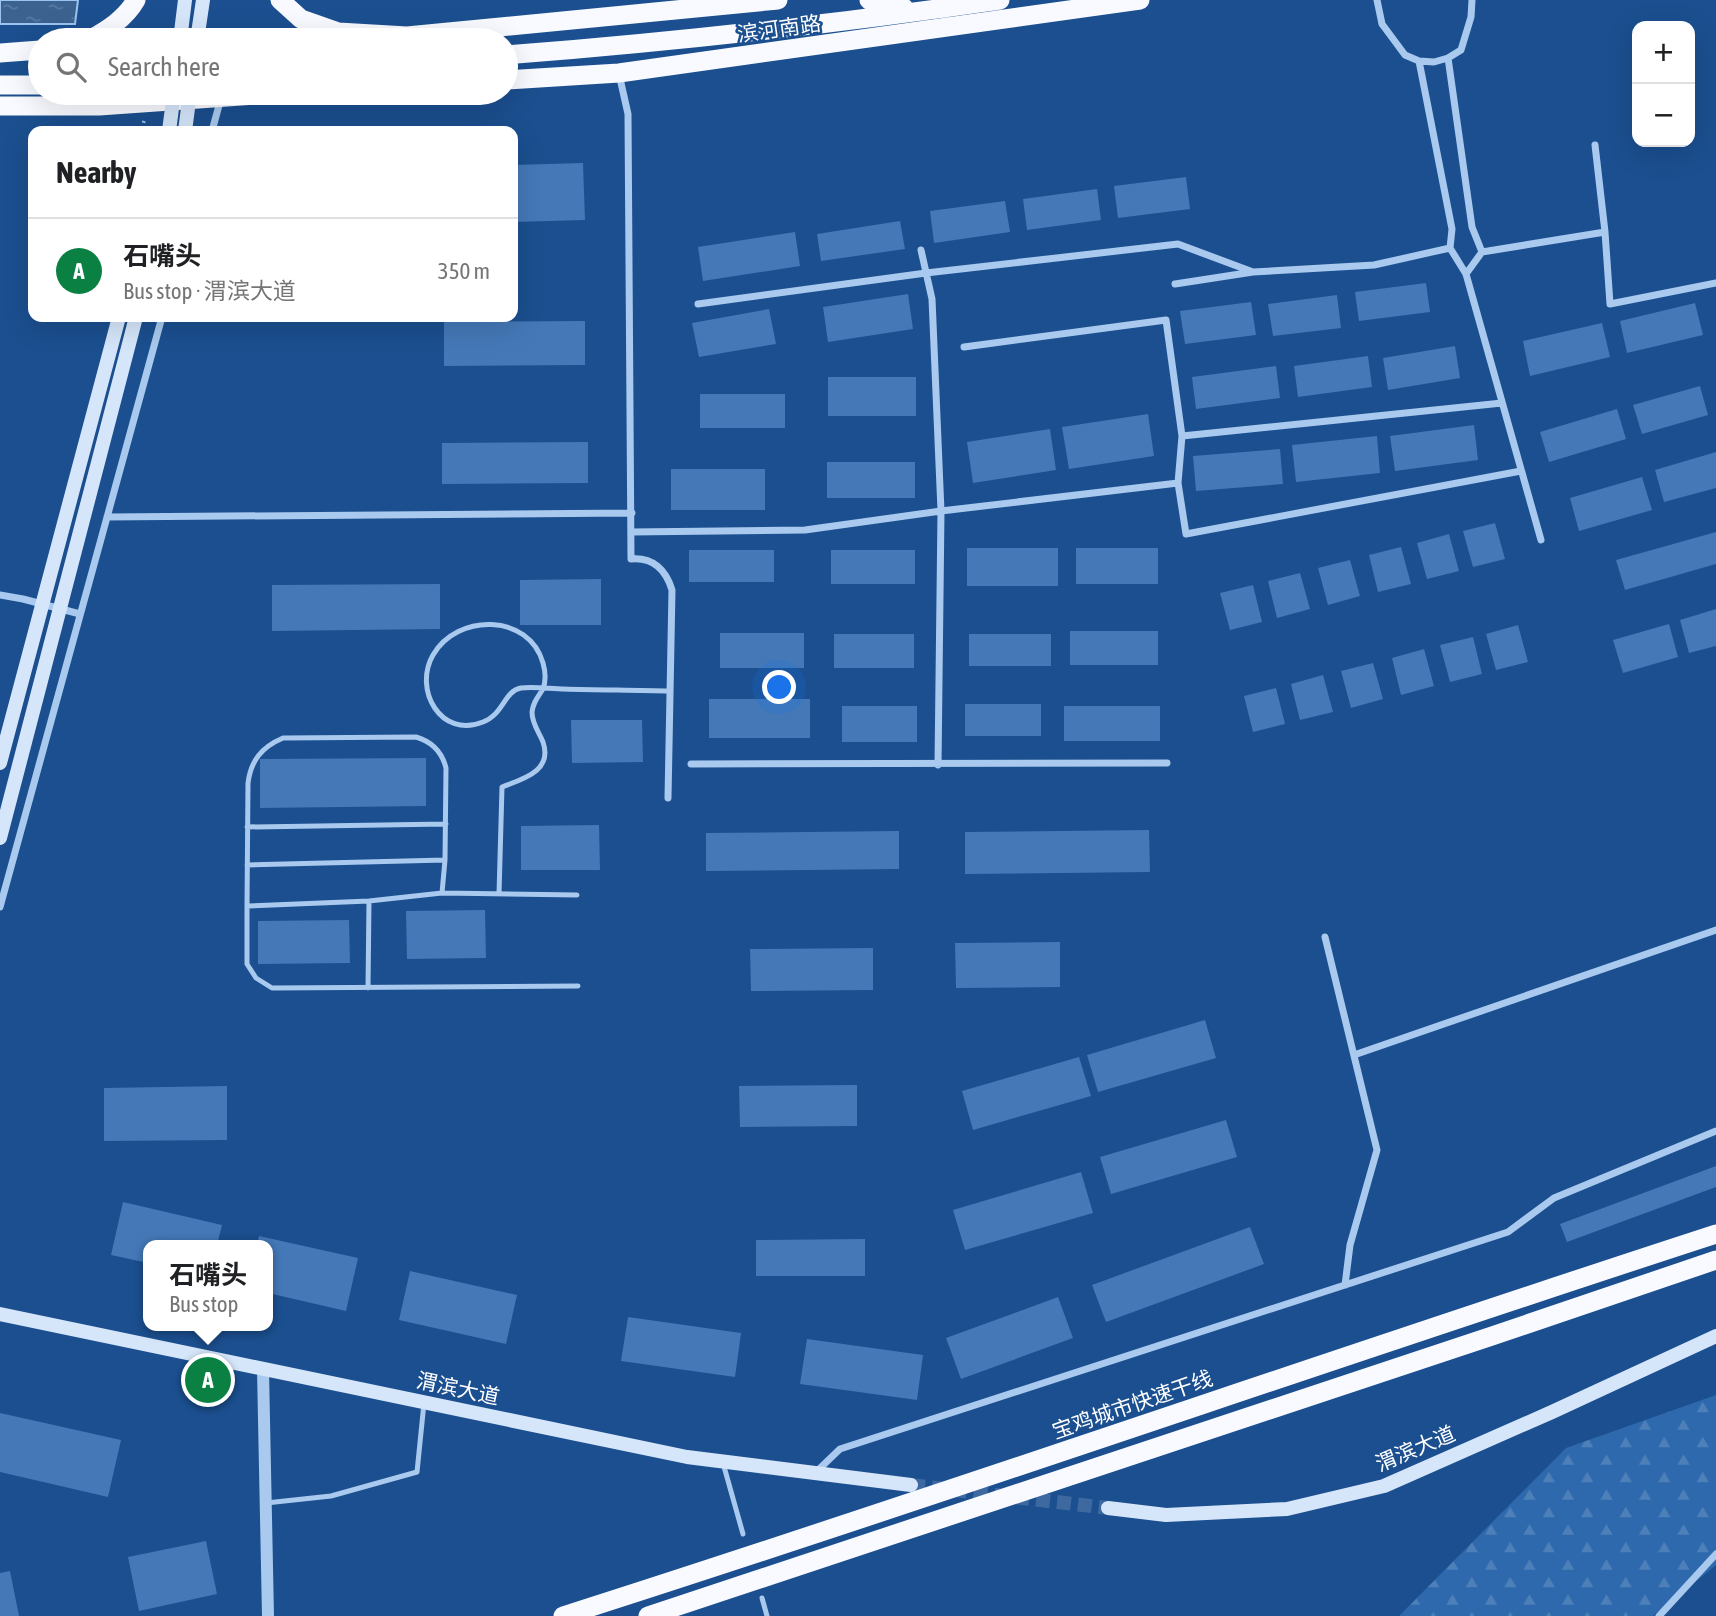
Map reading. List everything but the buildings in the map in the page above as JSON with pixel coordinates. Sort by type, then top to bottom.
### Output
[{"type":"highway","points":[[110,28],[136,0]]},
{"type":"highway","points":[[280,0],[301,19],[327,28]]},
{"type":"highway","points":[[497,28],[778,0]]},
{"type":"highway","points":[[869,0],[919,12]]},
{"type":"highway","name":"滨河南路","points":[[518,54],[619,46],[919,12],[1000,0]]},
{"type":"highway","name":"滨河南路","points":[[518,79],[619,74],[1140,0]]},
{"type":"highway","points":[[0,53],[28,51]]},
{"type":"highway","points":[[0,85],[28,85]]},
{"type":"highway","points":[[0,106],[106,105]]},
{"type":"highway","name":"宝鸡城市快速干线","points":[[563,1616],[777,1548],[1480,1310],[1716,1234]]},
{"type":"highway","points":[[648,1616],[1716,1260]]},
{"type":"main road","points":[[182,28],[185,0]]},
{"type":"main road","points":[[199,28],[203,0]]},
{"type":"main road","points":[[169,105],[169,126]]},
{"type":"main road","points":[[186,126],[188,105]]},
{"type":"main road","points":[[0,763],[118,322]]},
{"type":"main road","points":[[0,838],[135,322]]},
{"type":"main road","name":"渭滨大道","points":[[0,1314],[687,1457],[911,1485]]},
{"type":"main road","name":"渭滨大道","points":[[1108,1508],[1166,1515],[1287,1509],[1384,1486],[1716,1336]]},
{"type":"street","points":[[1377,0],[1382,24],[1405,55],[1419,61],[1434,62],[1461,50],[1471,17],[1472,0]]},
{"type":"street","points":[[1448,58],[1472,227],[1482,252]]},
{"type":"street","points":[[1419,61],[1452,229],[1450,248],[1466,274],[1541,540]]},
{"type":"street","points":[[619,74],[628,114],[631,559],[646,560],[659,567],[665,573],[672,590],[668,798]]},
{"type":"street","points":[[213,126],[219,105]]},
{"type":"street","points":[[1595,145],[1610,304],[1716,283]]},
{"type":"street","points":[[1466,274],[1482,252],[1605,232]]},
{"type":"street","points":[[698,304],[926,273],[1178,244],[1253,272]]},
{"type":"street","points":[[1175,284],[1253,272],[1374,265],[1450,248]]},
{"type":"street","points":[[921,250],[932,299],[941,511],[938,765]]},
{"type":"street","points":[[964,347],[1166,320],[1181,436],[1178,483],[1186,534],[1521,471]]},
{"type":"street","points":[[0,907],[161,322]]},
{"type":"street","points":[[1181,436],[1502,403]]},
{"type":"street","points":[[631,532],[804,530],[1178,483]]},
{"type":"street","points":[[107,517],[632,513]]},
{"type":"street","points":[[0,595],[80,614]]},
{"type":"street","points":[[691,764],[1167,763]]},
{"type":"street","points":[[1354,1055],[1716,930]]},
{"type":"street","points":[[1325,937],[1377,1150],[1350,1245],[1345,1285]]},
{"type":"street","points":[[816,1473],[840,1449],[1508,1232],[1553,1198],[1716,1131]]},
{"type":"street","points":[[263,1370],[268,1616]]},
{"type":"street","points":[[1659,1616],[1716,1553]]},
{"type":"lane","points":[[499,894],[502,787],[536,772],[544,758],[544,746],[535,727],[532,711],[537,695],[543,688],[545,678],[542,659],[533,645],[516,631],[494,624],[471,626],[450,636],[434,653],[426,675],[427,694],[436,710],[449,721],[465,725],[489,720],[502,708],[510,693],[521,688],[543,688],[670,691]]},
{"type":"lane","points":[[442,893],[446,768],[436,748],[424,739],[416,737],[283,738],[263,750],[252,766],[248,783],[247,827],[247,964],[261,982],[272,988],[578,986]]},
{"type":"lane","points":[[247,827],[446,824]]},
{"type":"lane","points":[[247,865],[445,860]]},
{"type":"lane","points":[[247,906],[369,901],[442,893],[577,895]]},
{"type":"lane","points":[[368,988],[369,901]]},
{"type":"lane","points":[[266,1503],[331,1496],[417,1472],[424,1403]]},
{"type":"lane","points":[[723,1461],[743,1534]]},
{"type":"lane","points":[[762,1598],[767,1616]]},
{"type":"green space","points":[[1716,1395],[1716,1565],[1653,1616],[1399,1616],[1566,1448]]},
{"type":"water","points":[[0,0],[78,0],[75,24],[0,24]]},
{"type":"tunnel","points":[[911,1485],[1108,1508]]},
{"type":"place","name":"石嘴头","points":[[208,1380]]}]
